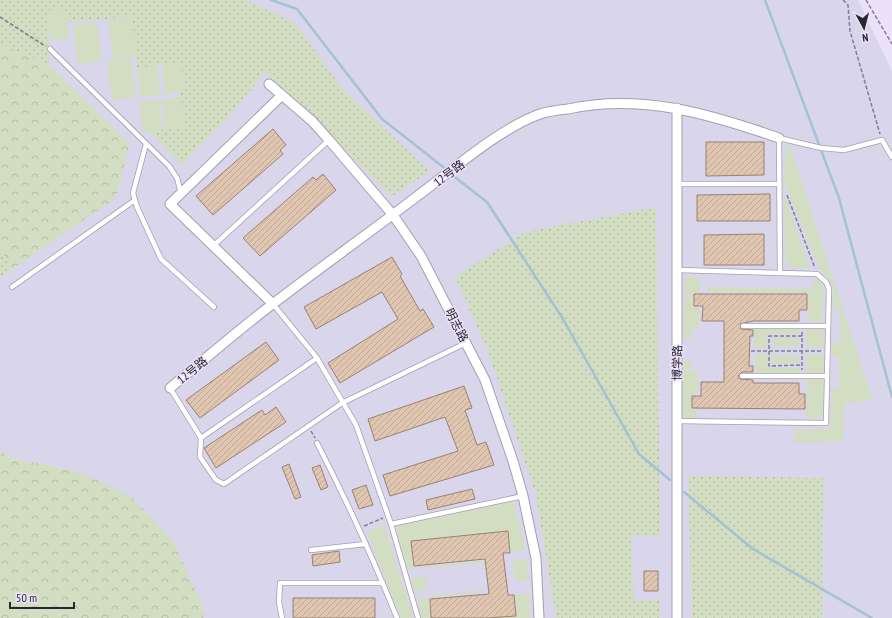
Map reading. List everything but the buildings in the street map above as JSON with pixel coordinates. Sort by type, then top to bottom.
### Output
[{"type":"street","name":"明志路","points":[[269,84],[329,140],[393,215],[421,256],[485,380],[513,461],[523,496],[536,558],[539,618]]},
{"type":"street","points":[[273,304],[170,204],[282,95]]},
{"type":"street","name":"12号路","points":[[170,388],[273,304],[459,165],[510,129],[540,114],[582,105],[620,103],[677,108],[726,120],[779,138]]},
{"type":"street","name":"博学路","points":[[677,108],[677,618]]},
{"type":"lane","points":[[50,49],[169,166],[177,178],[182,193]]},
{"type":"lane","points":[[780,272],[779,138],[821,148],[844,150],[882,140],[892,157]]},
{"type":"lane","points":[[213,246],[329,140]]},
{"type":"lane","points":[[146,144],[134,193],[137,207],[161,259],[214,307]]},
{"type":"lane","points":[[677,184],[779,184]]},
{"type":"lane","points":[[12,287],[135,200]]},
{"type":"lane","points":[[676,421],[826,423],[829,289],[826,282],[817,274],[678,270]]},
{"type":"lane","points":[[273,304],[317,358],[356,425],[389,516],[418,618]]},
{"type":"lane","points":[[742,326],[828,326]]},
{"type":"lane","points":[[170,388],[201,438],[200,457],[216,480],[224,484],[342,403],[466,344]]},
{"type":"lane","points":[[201,438],[317,358]]},
{"type":"lane","points":[[742,376],[827,376]]},
{"type":"lane","points":[[317,443],[366,544],[397,618]]},
{"type":"lane","points":[[391,524],[523,496]]},
{"type":"lane","points":[[312,550],[366,544]]},
{"type":"lane","points":[[282,618],[279,602],[280,583],[383,583]]},
{"type":"path","points":[[843,0],[848,5],[850,31],[882,140]]},
{"type":"path","points":[[866,0],[892,44]]},
{"type":"path","points":[[0,17],[50,49]]},
{"type":"path","points":[[784,189],[817,274]]},
{"type":"path","points":[[802,326],[803,376]]},
{"type":"path","points":[[802,336],[769,336],[769,366],[802,366]]},
{"type":"path","points":[[751,351],[828,351]]},
{"type":"path","points":[[308,426],[317,443]]},
{"type":"path","points":[[358,528],[389,516]]},
{"type":"shaded area","points":[[0,0],[858,0],[892,71],[892,618],[204,618],[202,603],[74,470],[10,458],[0,450]]},
{"type":"green space","points":[[0,0],[245,0],[294,22],[345,92],[430,171],[392,196],[265,72],[228,118],[181,165],[149,131],[185,127],[180,92],[185,92],[181,62],[137,68],[132,17],[67,22],[65,9],[47,11],[49,32],[49,65],[0,43]]},
{"type":"green space","points":[[65,9],[69,38],[51,41],[46,11]]},
{"type":"green space","points":[[132,17],[137,56],[113,59],[108,20]]},
{"type":"green space","points":[[97,22],[102,61],[78,64],[73,25]]},
{"type":"green space","points":[[0,43],[49,65],[130,143],[116,198],[11,270],[0,247]]},
{"type":"green space","points":[[131,58],[136,97],[112,100],[107,61]]},
{"type":"green space","points":[[181,62],[185,92],[165,94],[162,65]]},
{"type":"green space","points":[[157,65],[161,95],[141,97],[137,68]]},
{"type":"green space","points":[[181,97],[185,127],[165,129],[161,100]]},
{"type":"green space","points":[[159,100],[162,130],[143,132],[139,102]]},
{"type":"green space","points":[[786,145],[790,145],[872,400],[844,403],[843,441],[794,443],[795,429],[830,429],[832,389],[839,389],[839,357],[832,357],[832,343],[840,343],[840,311],[833,310],[833,293],[831,283],[825,274],[820,270],[784,182]]},
{"type":"green space","points":[[784,194],[810,268],[792,268],[785,258]]},
{"type":"green space","points":[[656,207],[660,536],[631,535],[634,601],[660,600],[660,618],[556,618],[536,495],[487,349],[455,277],[525,232]]},
{"type":"green space","points":[[0,245],[11,270],[0,277]]},
{"type":"green space","points":[[685,278],[700,278],[700,293],[693,293],[693,307],[699,308],[699,329],[691,329],[691,339],[683,339]]},
{"type":"green space","points":[[814,278],[821,282],[823,286],[822,322],[808,322],[808,293],[707,292],[707,287],[814,289]]},
{"type":"green space","points":[[806,328],[824,328],[824,347],[806,347]]},
{"type":"green space","points":[[754,329],[798,329],[799,334],[767,334],[767,348],[754,348]]},
{"type":"green space","points":[[772,338],[799,338],[799,346],[771,346]]},
{"type":"green space","points":[[755,354],[767,354],[767,368],[799,368],[799,373],[755,374]]},
{"type":"green space","points":[[806,354],[824,354],[824,373],[806,373]]},
{"type":"green space","points":[[771,355],[799,355],[799,363],[771,363]]},
{"type":"green space","points":[[683,361],[690,361],[690,371],[698,371],[698,394],[691,394],[691,410],[697,410],[697,419],[683,419]]},
{"type":"green space","points":[[807,379],[823,379],[823,414],[815,418],[806,418]]},
{"type":"green space","points":[[0,450],[10,458],[74,470],[131,496],[172,540],[202,603],[204,618],[0,618]]},
{"type":"green space","points":[[688,476],[823,478],[822,618],[692,618]]},
{"type":"green space","points":[[514,501],[526,550],[510,553],[508,531],[411,541],[414,570],[408,570],[397,534],[400,526]]},
{"type":"green space","points":[[384,525],[413,618],[401,618],[367,532]]},
{"type":"green space","points":[[527,559],[529,580],[519,582],[514,577],[513,562],[515,560]]},
{"type":"green space","points":[[482,561],[482,563],[417,569],[417,567]]},
{"type":"green space","points":[[426,576],[427,589],[415,591],[411,578]]},
{"type":"green space","points":[[483,590],[484,592],[431,597],[431,595]]},
{"type":"green space","points":[[530,593],[530,618],[488,618],[516,616],[514,595]]},
{"type":"green space","points":[[429,597],[431,618],[422,618],[417,598]]},
{"type":"waterway","points":[[271,0],[297,9],[382,119],[447,170]]},
{"type":"waterway","points":[[765,0],[839,198],[892,397]]},
{"type":"waterway","points":[[451,174],[487,202],[563,319],[639,454],[670,480]]},
{"type":"waterway","points":[[684,492],[753,549],[872,618]]}]
